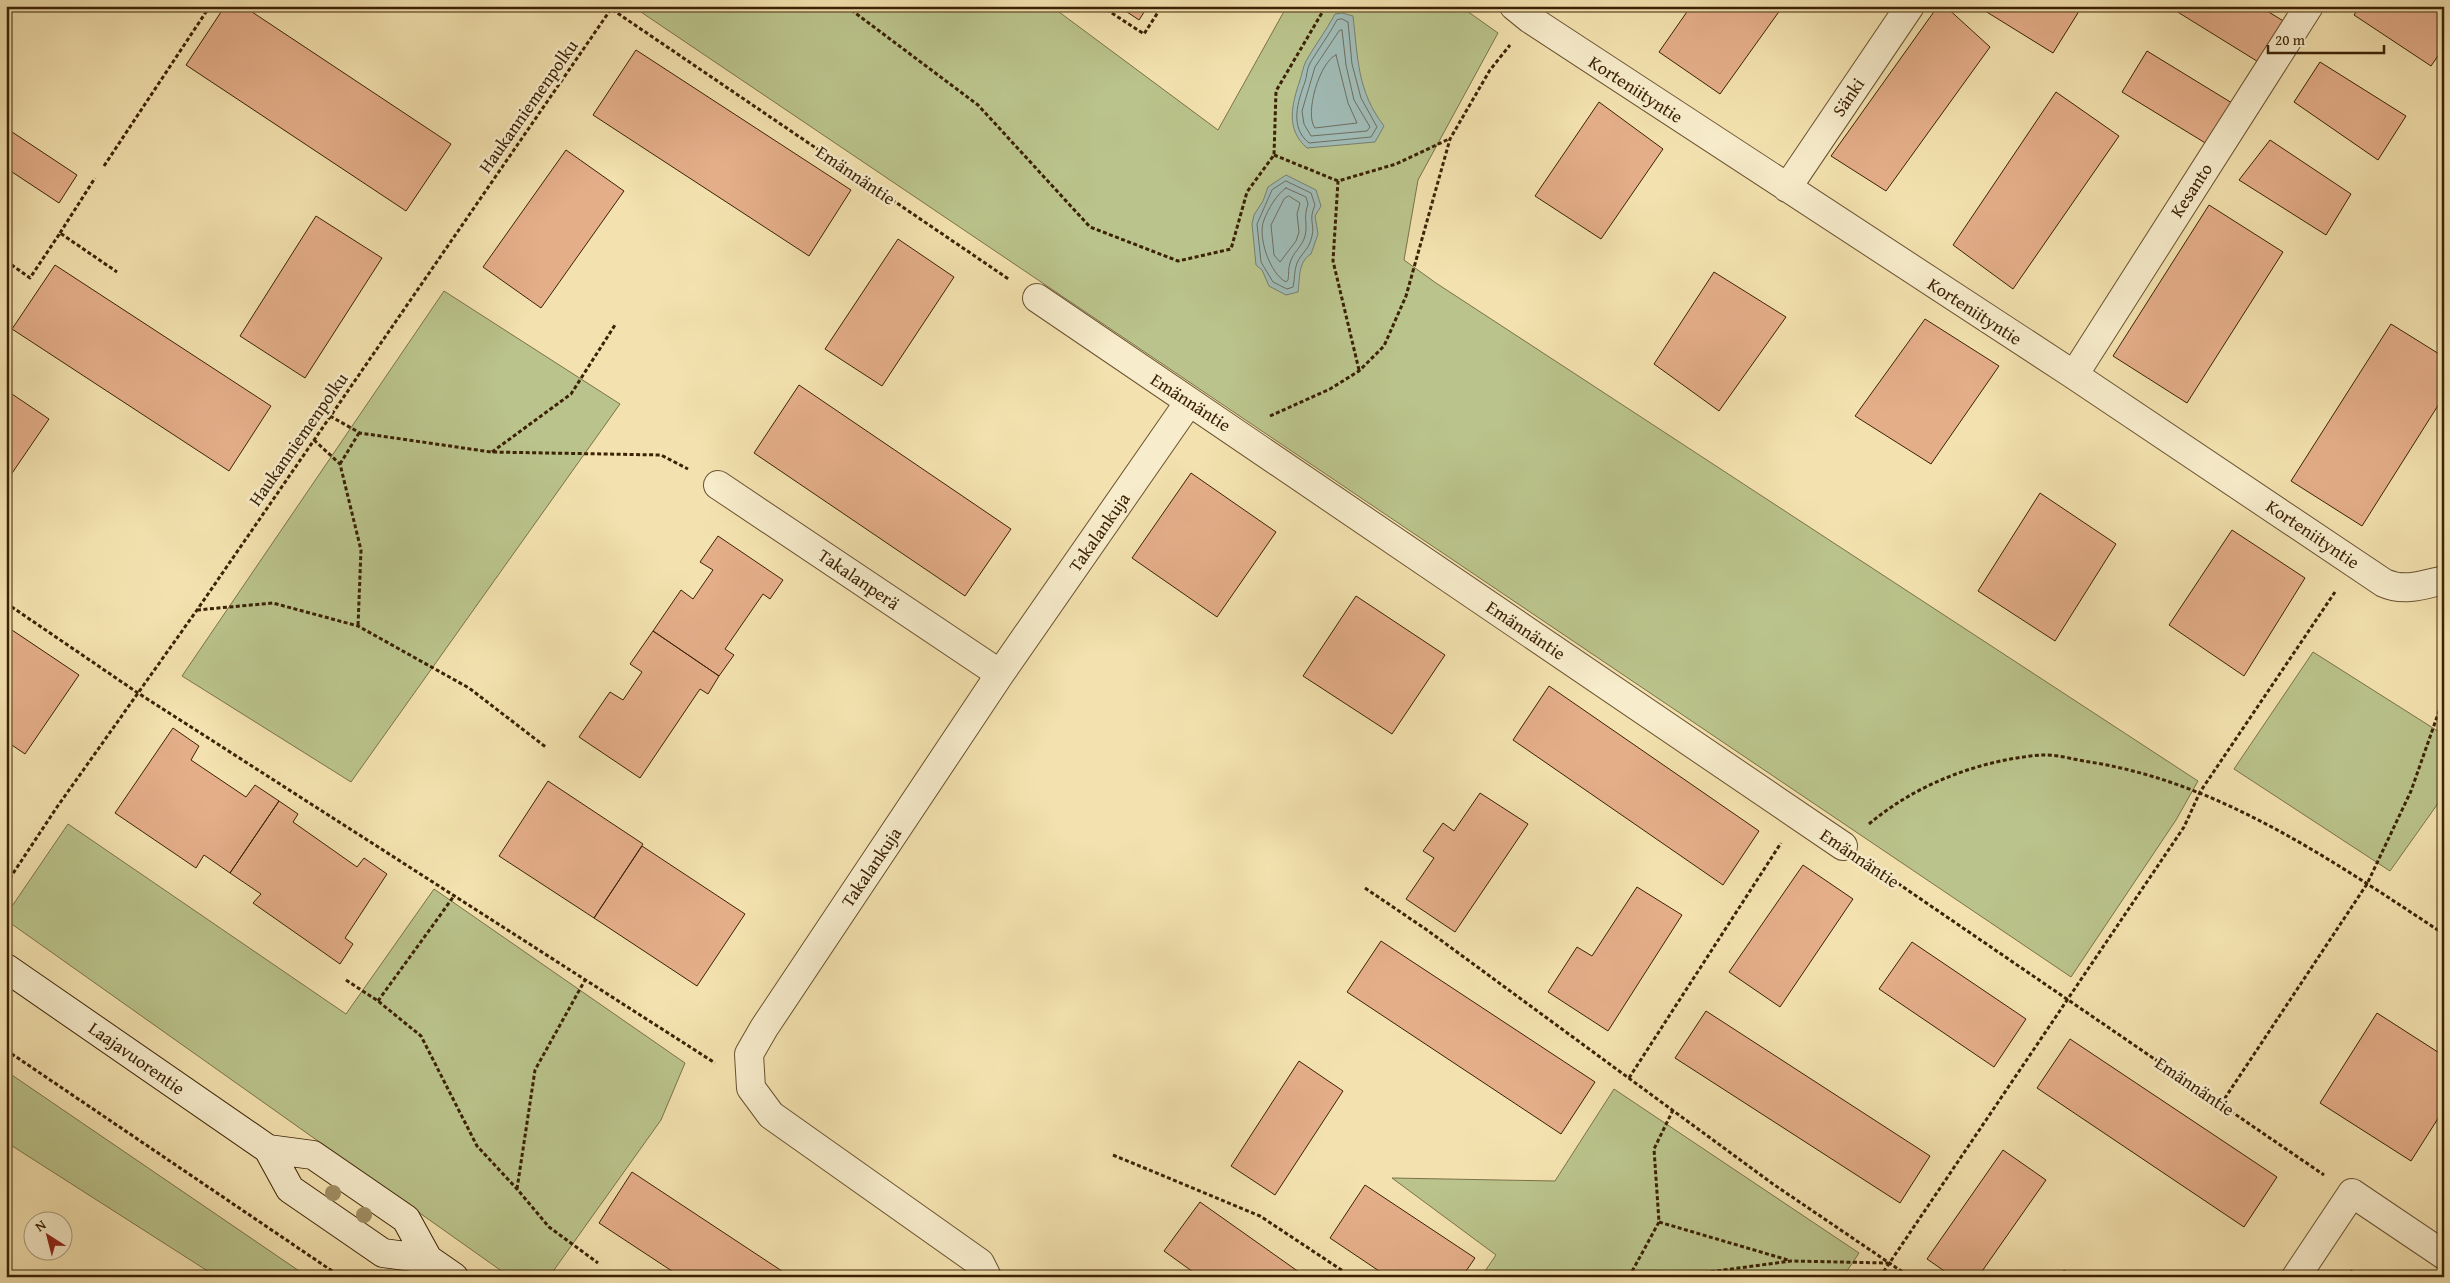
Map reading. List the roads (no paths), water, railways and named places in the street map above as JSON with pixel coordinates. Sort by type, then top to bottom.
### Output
[{"type":"street","name":"Sänki","points":[[1786,188],[1910,6]]},
{"type":"street","name":"Kesanto","points":[[2074,374],[2309,6]]},
{"type":"street","name":"Korteniityntie","points":[[1522,13],[1786,188],[2074,374],[2395,588],[2408,588],[2444,580]]},
{"type":"street","name":"Emännäntie","points":[[1037,298],[1842,846]]},
{"type":"street","name":"Takalankuja","points":[[987,1277],[980,1263],[771,1115],[751,1088],[749,1054],[764,1028],[1000,674],[1189,402]]},
{"type":"street","name":"Takalanperä","points":[[718,484],[1000,674]]},
{"type":"street","name":"Laajavuorentie","points":[[6,968],[268,1149],[290,1189],[383,1253],[428,1259]]},
{"type":"street","name":"Laajavuorentie","points":[[268,1149],[313,1155],[406,1219],[428,1259],[454,1277]]},
{"type":"street","points":[[2296,1277],[2352,1194],[2444,1255]]},
{"type":"water","points":[[1342,13],[1353,16],[1360,74],[1368,100],[1384,126],[1375,142],[1307,148],[1300,141],[1293,124],[1292,116],[1295,98],[1306,61],[1335,14]]},
{"type":"water","points":[[1286,175],[1316,190],[1321,206],[1315,216],[1318,234],[1311,254],[1302,266],[1298,292],[1286,295],[1269,286],[1262,270],[1256,265],[1252,224],[1254,215],[1263,201],[1268,187]]}]
